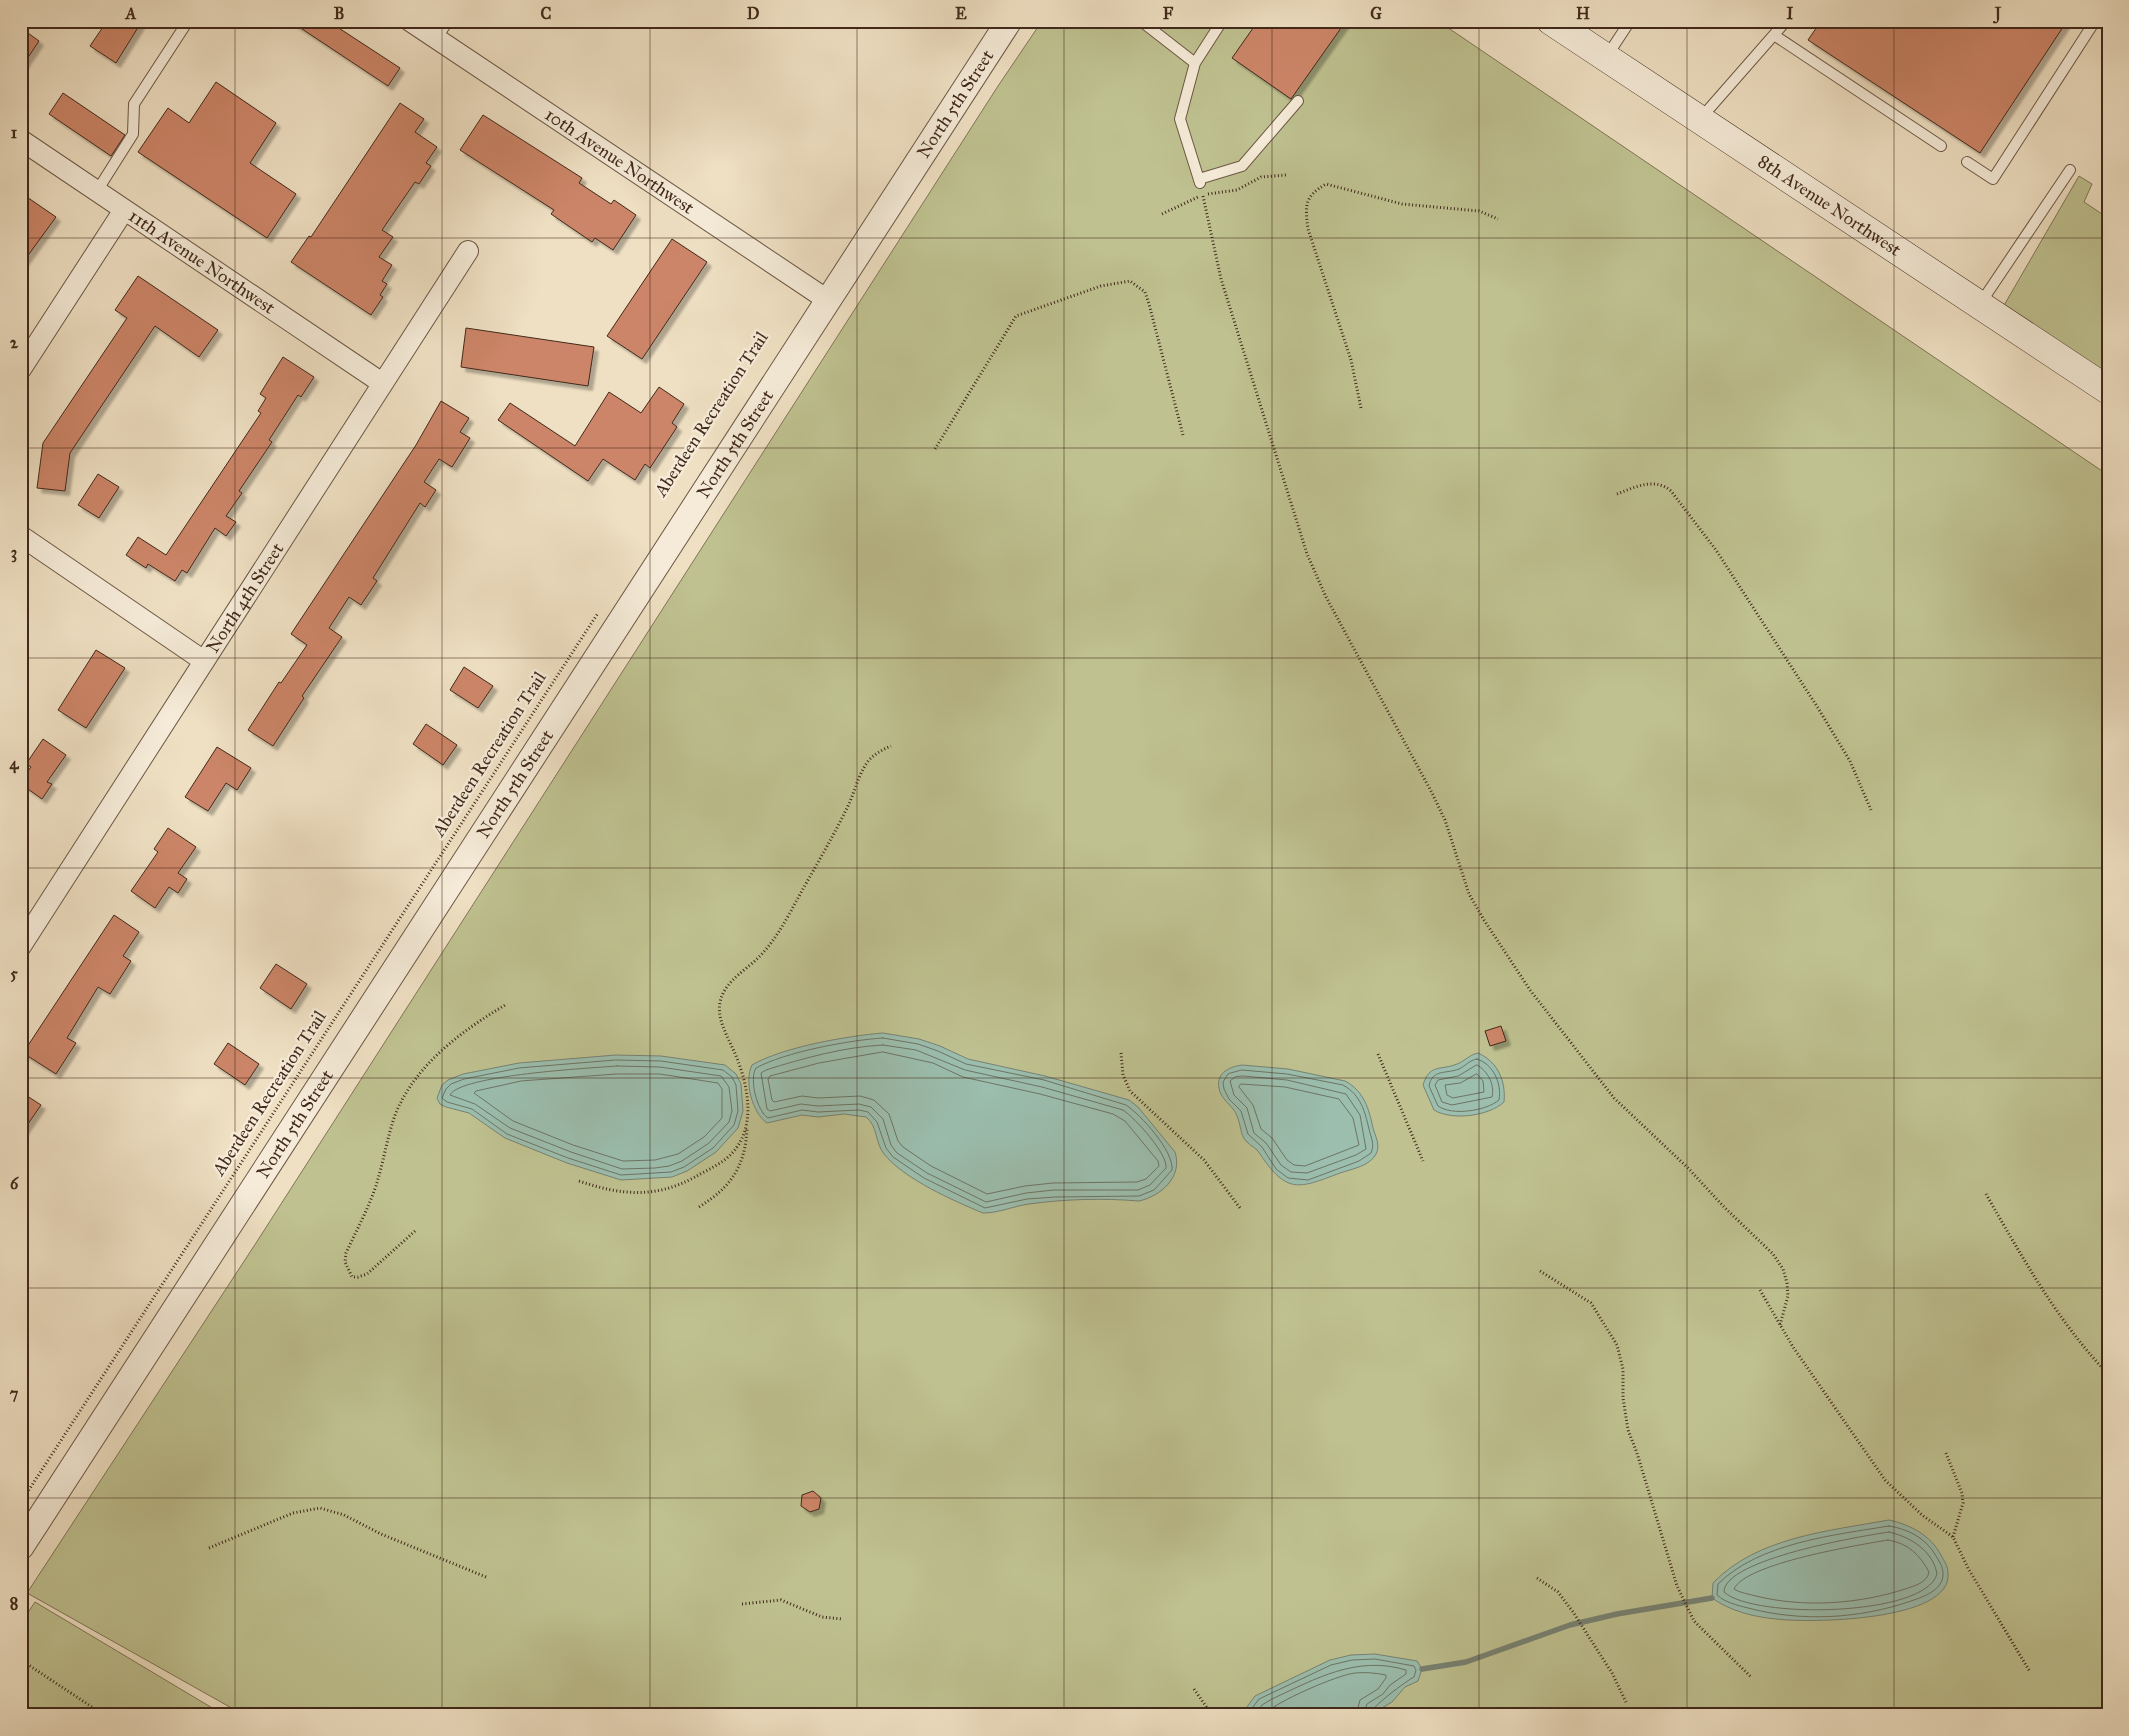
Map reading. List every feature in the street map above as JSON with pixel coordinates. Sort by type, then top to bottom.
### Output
[{"type":"main road","name":"8th Avenue Northwest","points":[[1551,21],[1583,30],[1606,58],[2108,390]]},
{"type":"street","name":"10th Avenue Northwest","points":[[410,21],[829,301]]},
{"type":"street","name":"North 5th Street","points":[[21,1547],[1009,21]]},
{"type":"street","name":"11th Avenue Northwest","points":[[21,140],[382,383]]},
{"type":"street","points":[[21,369],[124,210]]},
{"type":"street","name":"North 4th Street","points":[[22,942],[468,251]]},
{"type":"street","points":[[21,536],[204,661]]},
{"type":"lane","points":[[97,191],[133,134],[134,104],[188,21]]},
{"type":"lane","points":[[436,39],[448,21]]},
{"type":"lane","points":[[1141,21],[1195,62]]},
{"type":"lane","points":[[1222,21],[1195,62],[1180,119],[1200,181],[1242,166],[1298,101]]},
{"type":"lane","points":[[1606,58],[1630,21]]},
{"type":"lane","points":[[1699,120],[1786,21]]},
{"type":"lane","points":[[1967,162],[1993,179],[2095,21]]},
{"type":"lane","points":[[1774,35],[1942,146]]},
{"type":"lane","points":[[1979,305],[2070,170]]},
{"type":"path","points":[[1162,214],[1203,195],[1237,190],[1261,176],[1286,175]]},
{"type":"path","points":[[1200,181],[1221,280],[1307,554],[1326,597],[1442,813],[1469,894],[1530,990],[1614,1098],[1688,1168],[1724,1207],[1773,1254],[1783,1269],[1787,1283],[1788,1296],[1780,1325]]},
{"type":"path","points":[[1361,408],[1351,360],[1308,229],[1305,209],[1313,192],[1326,184],[1402,204],[1479,212],[1498,219]]},
{"type":"path","points":[[936,449],[1016,316],[1101,286],[1130,281],[1145,292],[1183,436]]},
{"type":"path","points":[[1617,494],[1641,485],[1654,484],[1664,485],[1671,491],[1716,550],[1818,708],[1850,761],[1871,810]]},
{"type":"path","name":"Aberdeen Recreation Trail","points":[[21,1502],[602,606]]},
{"type":"path","points":[[699,1207],[723,1190],[739,1168],[746,1149],[747,1095],[739,1062],[718,1011],[720,999],[731,981],[760,956],[776,937],[848,807],[863,770],[879,751],[891,746]]},
{"type":"path","points":[[414,1231],[367,1274],[358,1277],[352,1276],[345,1262],[346,1252],[378,1182],[400,1103],[416,1077],[447,1046],[480,1020],[507,1004]]},
{"type":"path","points":[[1121,1053],[1123,1075],[1130,1091],[1204,1160],[1240,1208]]},
{"type":"path","points":[[1378,1054],[1423,1161]]},
{"type":"path","points":[[579,1181],[607,1191],[634,1194],[661,1190],[691,1179],[724,1160],[733,1152],[747,1127]]},
{"type":"path","points":[[1986,1194],[2060,1315],[2090,1356],[2108,1374]]},
{"type":"path","points":[[1540,1270],[1591,1303],[1617,1346],[1623,1369],[1623,1398],[1628,1430],[1637,1453],[1677,1586],[1694,1620],[1751,1677]]},
{"type":"path","points":[[1760,1290],[1780,1325],[1885,1480],[1922,1515],[1953,1537],[1968,1568],[2030,1672]]},
{"type":"path","points":[[1946,1453],[1962,1493],[1963,1503],[1953,1537]]},
{"type":"path","points":[[209,1548],[293,1513],[320,1508],[344,1515],[381,1534],[486,1577]]},
{"type":"path","points":[[1537,1578],[1558,1592],[1573,1612],[1612,1673],[1626,1702]]},
{"type":"path","points":[[742,1604],[781,1600],[822,1617],[842,1618]]},
{"type":"path","points":[[21,1660],[104,1715]]},
{"type":"path","points":[[1194,1690],[1212,1715]]},
{"type":"green space","points":[[1042,21],[1438,21],[2108,475],[2108,1715],[244,1715],[27,1593],[256,1243],[998,86]]},
{"type":"green space","points":[[2079,176],[2092,184],[2084,202],[2108,218],[2108,376],[2003,307]]},
{"type":"green space","points":[[35,1602],[224,1715],[24,1715],[21,1713],[21,1623]]},
{"type":"water","points":[[883,1033],[919,1039],[968,1059],[1045,1076],[1129,1100],[1138,1107],[1175,1152],[1177,1161],[1173,1177],[1155,1195],[1139,1201],[1098,1199],[1056,1201],[983,1213],[930,1188],[893,1163],[881,1150],[873,1125],[866,1117],[844,1114],[818,1117],[802,1115],[767,1123],[757,1112],[749,1088],[752,1065],[780,1053],[798,1048],[834,1040]]},
{"type":"water","points":[[1478,1053],[1496,1067],[1504,1087],[1504,1102],[1480,1114],[1460,1116],[1434,1110],[1423,1085],[1429,1073],[1436,1069],[1457,1064]]},
{"type":"water","points":[[616,1055],[661,1056],[725,1065],[736,1074],[741,1084],[743,1111],[738,1128],[716,1152],[687,1171],[672,1177],[621,1180],[567,1163],[505,1138],[469,1113],[440,1104],[437,1098],[442,1085],[448,1080],[463,1074],[519,1063]]},
{"type":"water","points":[[1242,1065],[1288,1069],[1345,1081],[1357,1090],[1365,1101],[1378,1144],[1376,1154],[1370,1161],[1360,1166],[1314,1182],[1303,1185],[1286,1182],[1269,1167],[1257,1150],[1244,1139],[1236,1113],[1220,1092],[1219,1080],[1224,1072]]},
{"type":"water","points":[[1889,1520],[1912,1528],[1926,1536],[1937,1548],[1946,1564],[1948,1573],[1943,1589],[1928,1601],[1904,1610],[1875,1616],[1845,1619],[1792,1620],[1743,1613],[1712,1598],[1713,1583],[1751,1555],[1795,1538]]},
{"type":"water","points":[[1375,1654],[1417,1661],[1422,1669],[1418,1681],[1405,1687],[1392,1702],[1370,1715],[1241,1715],[1255,1696],[1330,1660],[1351,1655]]},
{"type":"building","points":[[107,21],[142,21],[116,63],[90,46]]},
{"type":"building","points":[[290,21],[328,21],[400,68],[388,86]]},
{"type":"building","points":[[1258,21],[1346,21],[1291,99],[1232,58]]},
{"type":"building","points":[[1821,21],[2067,21],[1980,153],[1808,40]]},
{"type":"building","points":[[21,28],[39,41],[21,68]]},
{"type":"building","points":[[216,82],[276,123],[250,163],[296,194],[267,238],[138,152],[168,108],[189,123]]},
{"type":"building","points":[[63,93],[125,135],[111,156],[49,114]]},
{"type":"building","points":[[400,103],[424,119],[415,132],[437,147],[426,163],[431,166],[419,184],[415,182],[382,230],[393,237],[379,257],[392,265],[382,281],[387,284],[380,295],[383,297],[371,315],[291,262],[309,236],[311,237]]},
{"type":"building","points":[[483,115],[582,178],[579,183],[611,204],[614,200],[636,215],[613,250],[595,238],[592,242],[551,214],[554,210],[460,150]]},
{"type":"building","points":[[21,193],[56,217],[21,265]]},
{"type":"building","points":[[672,239],[707,262],[642,359],[607,336]]},
{"type":"building","points":[[138,276],[218,330],[199,357],[155,326],[70,453],[65,491],[37,488],[43,443],[127,318],[115,310]]},
{"type":"building","points":[[466,328],[594,347],[588,386],[461,367]]},
{"type":"building","points":[[283,357],[314,377],[301,397],[298,395],[269,440],[272,442],[239,491],[242,493],[226,516],[236,522],[226,536],[215,528],[187,573],[182,570],[175,581],[148,564],[146,568],[126,555],[138,537],[166,555],[261,413],[258,411],[266,398],[260,394]]},
{"type":"building","points":[[659,387],[684,404],[672,423],[677,427],[650,468],[645,464],[635,480],[603,459],[588,481],[498,420],[510,403],[575,446],[609,392],[641,413]]},
{"type":"building","points":[[441,401],[469,418],[460,432],[470,438],[452,467],[439,459],[424,482],[436,490],[425,507],[420,503],[373,578],[377,581],[361,605],[349,597],[329,628],[342,637],[302,696],[304,698],[273,746],[248,730],[279,682],[281,683],[307,645],[291,634],[416,445]]},
{"type":"building","points":[[98,474],[119,487],[99,518],[78,505]]},
{"type":"building","points":[[96,650],[125,668],[86,728],[58,710]]},
{"type":"building","points":[[464,667],[493,686],[478,708],[450,690]]},
{"type":"building","points":[[426,724],[457,745],[443,765],[413,744]]},
{"type":"building","points":[[43,739],[66,755],[47,782],[52,784],[42,799],[21,784],[21,780],[31,767],[26,764]]},
{"type":"building","points":[[217,747],[251,768],[237,790],[226,783],[208,811],[185,797]]},
{"type":"building","points":[[168,828],[196,847],[178,873],[187,879],[178,893],[169,887],[155,908],[131,891],[158,852],[154,849]]},
{"type":"building","points":[[114,915],[139,932],[123,956],[131,961],[110,994],[98,987],[67,1038],[76,1043],[56,1074],[23,1053]]},
{"type":"building","points":[[276,964],[307,984],[291,1009],[260,988]]},
{"type":"building","points":[[1501,1026],[1506,1041],[1490,1046],[1485,1031]]},
{"type":"building","points":[[228,1043],[259,1064],[245,1085],[214,1064]]},
{"type":"building","points":[[21,1092],[41,1105],[21,1134]]},
{"type":"building","points":[[813,1491],[821,1498],[819,1509],[810,1512],[801,1506],[802,1495]]},
{"type":"waterway","points":[[1422,1669],[1466,1662],[1570,1625],[1617,1614],[1712,1598]]}]
